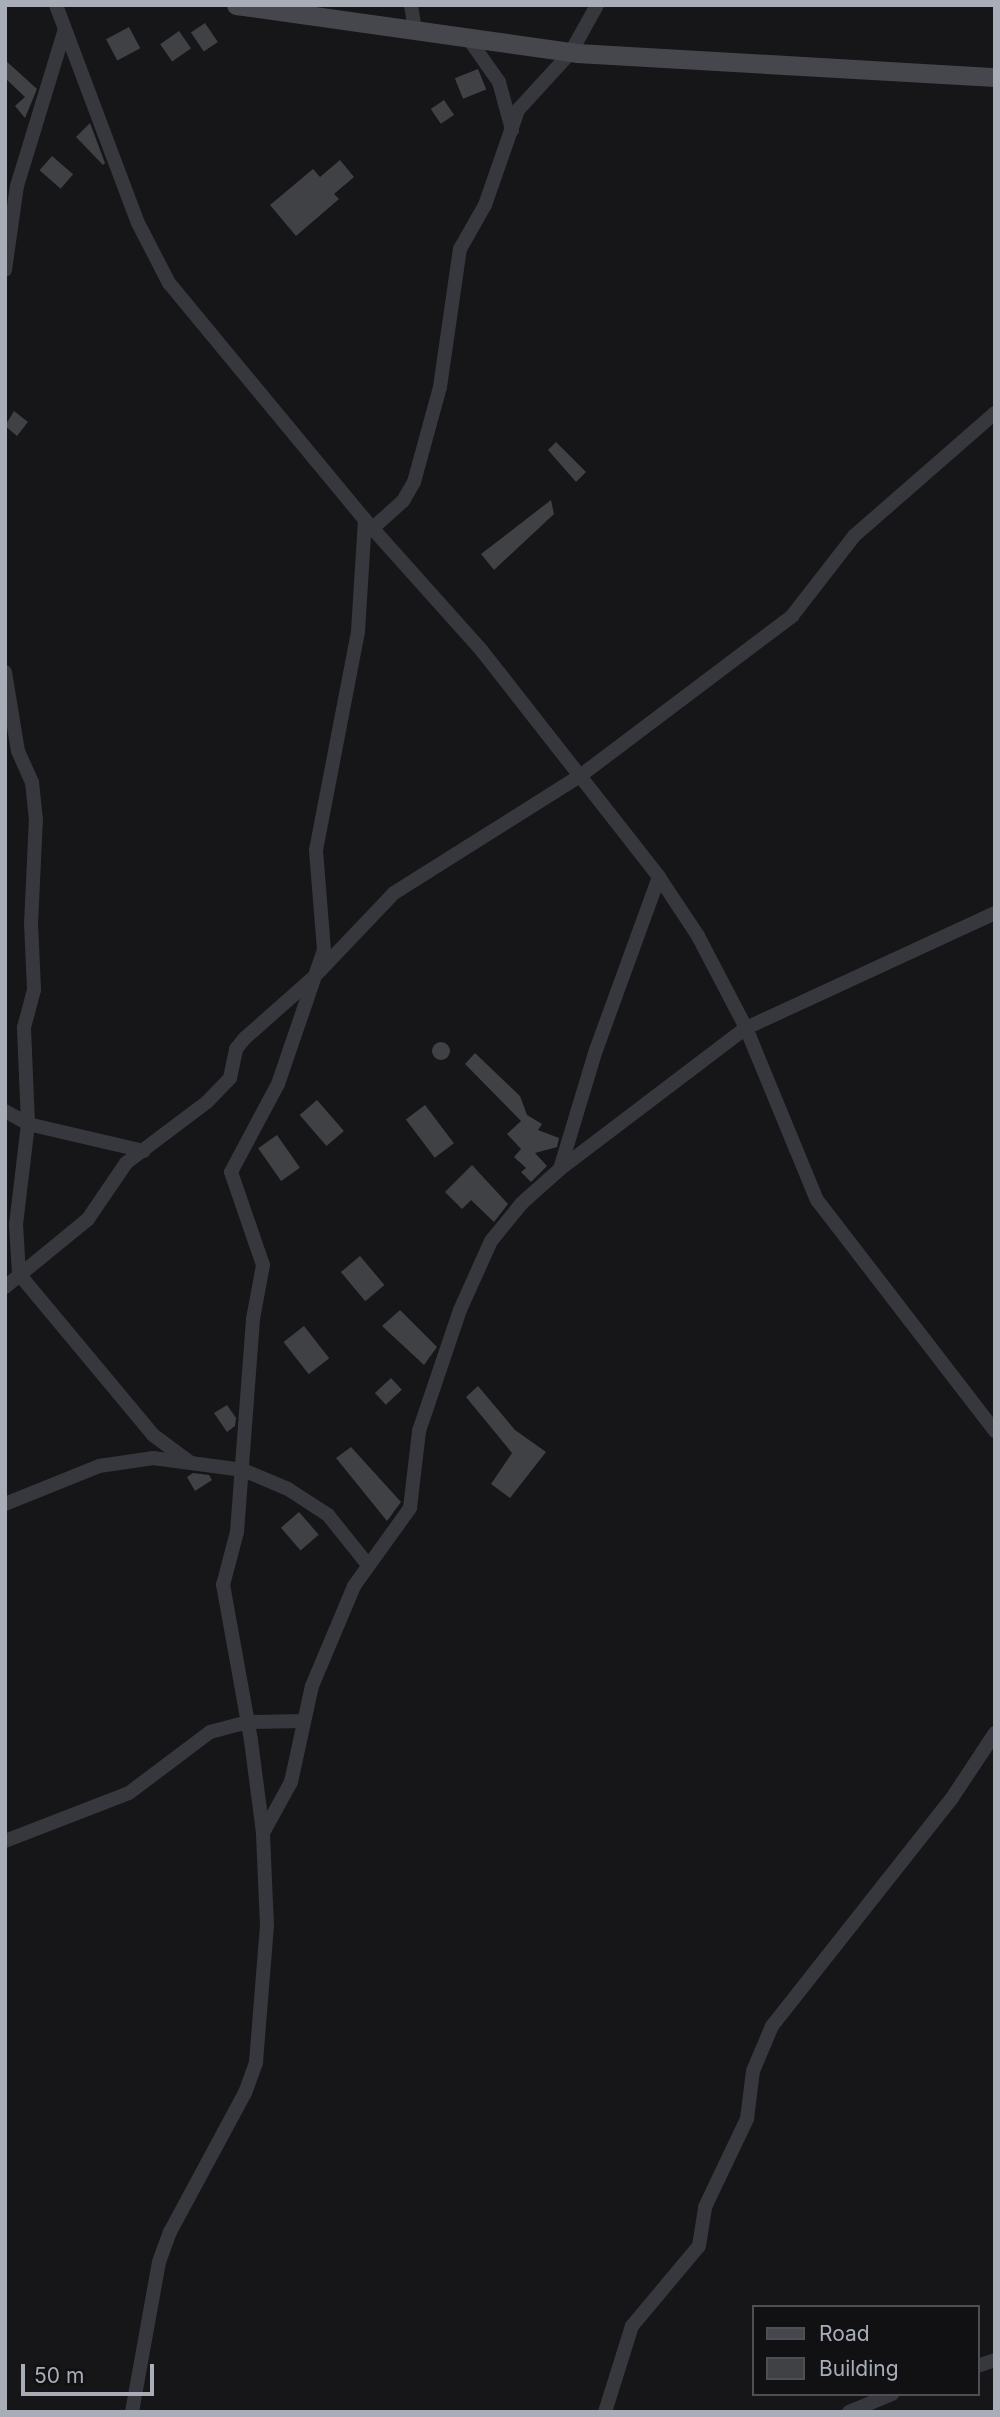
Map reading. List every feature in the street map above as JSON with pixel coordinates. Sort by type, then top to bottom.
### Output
[{"type":"street","points":[[55,5],[138,223],[169,283],[580,776],[659,877],[698,936],[746,1028],[817,1200],[995,1431]]},
{"type":"street","points":[[236,5],[572,52],[765,67],[995,77]]},
{"type":"street","points":[[411,5],[415,30]]},
{"type":"street","points":[[369,523],[403,501],[414,482],[440,387],[460,249],[480,215],[518,110],[572,52],[597,5]]},
{"type":"street","points":[[5,270],[17,186],[65,30]]},
{"type":"street","points":[[468,38],[499,82],[512,132]]},
{"type":"street","points":[[5,1287],[88,1219],[119,1170],[207,1102],[230,1078],[236,1049],[245,1038],[314,977],[394,893],[580,776],[792,617],[854,536],[995,413]]},
{"type":"street","points":[[132,2412],[159,2262],[170,2232],[245,2093],[256,2062],[266,1966],[263,1833],[248,1722],[223,1585],[237,1532],[253,1319],[263,1265],[231,1172],[278,1084],[325,941],[318,908],[316,850],[358,631],[369,523]]},
{"type":"street","points":[[5,672],[18,751],[32,782],[36,818],[31,923],[34,990],[24,1040],[28,1125],[16,1224],[19,1274],[153,1435],[191,1463]]},
{"type":"street","points":[[560,1169],[596,1050],[659,877]]},
{"type":"street","points":[[263,1833],[291,1782],[312,1686],[354,1586],[410,1508],[419,1431],[460,1310],[491,1241],[522,1203],[560,1169],[746,1028],[995,913]]},
{"type":"street","points":[[5,1111],[28,1125],[144,1151]]},
{"type":"street","points":[[5,1504],[99,1466],[153,1458],[243,1470],[288,1489],[328,1515],[368,1565]]},
{"type":"street","points":[[5,1841],[128,1793],[196,1740],[248,1722],[303,1721]]},
{"type":"street","points":[[605,2412],[632,2326],[699,2246],[705,2207],[747,2119],[753,2071],[772,2026],[952,1798],[995,1733]]},
{"type":"street","points":[[849,2412],[887,2396]]},
{"type":"building","points":[[205,23],[218,42],[204,52],[191,33]]},
{"type":"building","points":[[129,27],[140,48],[117,60],[106,39]]},
{"type":"building","points":[[179,31],[191,48],[172,61],[160,44]]},
{"type":"building","points":[[5,60],[37,89],[25,118],[15,106],[25,97],[5,78]]},
{"type":"building","points":[[478,69],[486,89],[463,99],[455,78]]},
{"type":"building","points":[[444,100],[454,115],[441,124],[431,109]]},
{"type":"building","points":[[90,123],[105,163],[103,165],[76,137]]},
{"type":"building","points":[[52,156],[73,174],[61,189],[40,170]]},
{"type":"building","points":[[340,160],[354,177],[334,194],[339,199],[296,236],[270,205],[313,169],[320,177]]},
{"type":"building","points":[[14,411],[28,422],[17,436],[5,426]]},
{"type":"building","points":[[556,442],[586,472],[576,482],[548,450]]},
{"type":"building","points":[[551,500],[554,514],[494,570],[481,554]]},
{"type":"building","points":[[441,1042],[447,1045],[450,1051],[447,1057],[441,1060],[435,1057],[432,1051],[435,1045]]},
{"type":"building","points":[[475,1053],[520,1096],[527,1115],[542,1124],[538,1130],[559,1138],[557,1147],[535,1153],[547,1166],[531,1182],[521,1172],[526,1168],[514,1157],[521,1149],[507,1134],[521,1121],[465,1064]]},
{"type":"building","points":[[317,1100],[344,1131],[327,1146],[300,1115]]},
{"type":"building","points":[[425,1105],[454,1143],[435,1158],[406,1119]]},
{"type":"building","points":[[277,1135],[300,1168],[281,1181],[258,1148]]},
{"type":"building","points":[[472,1165],[508,1204],[494,1222],[471,1200],[462,1209],[445,1192]]},
{"type":"building","points":[[360,1256],[384,1285],[365,1301],[341,1272]]},
{"type":"building","points":[[400,1310],[437,1347],[424,1365],[382,1326]]},
{"type":"building","points":[[304,1326],[329,1358],[309,1374],[284,1342]]},
{"type":"building","points":[[391,1378],[402,1390],[386,1405],[375,1393]]},
{"type":"building","points":[[478,1386],[515,1430],[546,1452],[510,1498],[491,1484],[512,1453],[466,1397]]},
{"type":"building","points":[[227,1405],[236,1418],[235,1426],[227,1432],[214,1413]]},
{"type":"building","points":[[351,1447],[401,1502],[387,1521],[336,1458]]},
{"type":"building","points":[[193,1473],[209,1475],[212,1480],[195,1491],[187,1477]]},
{"type":"building","points":[[299,1512],[319,1535],[301,1550],[281,1528]]}]
